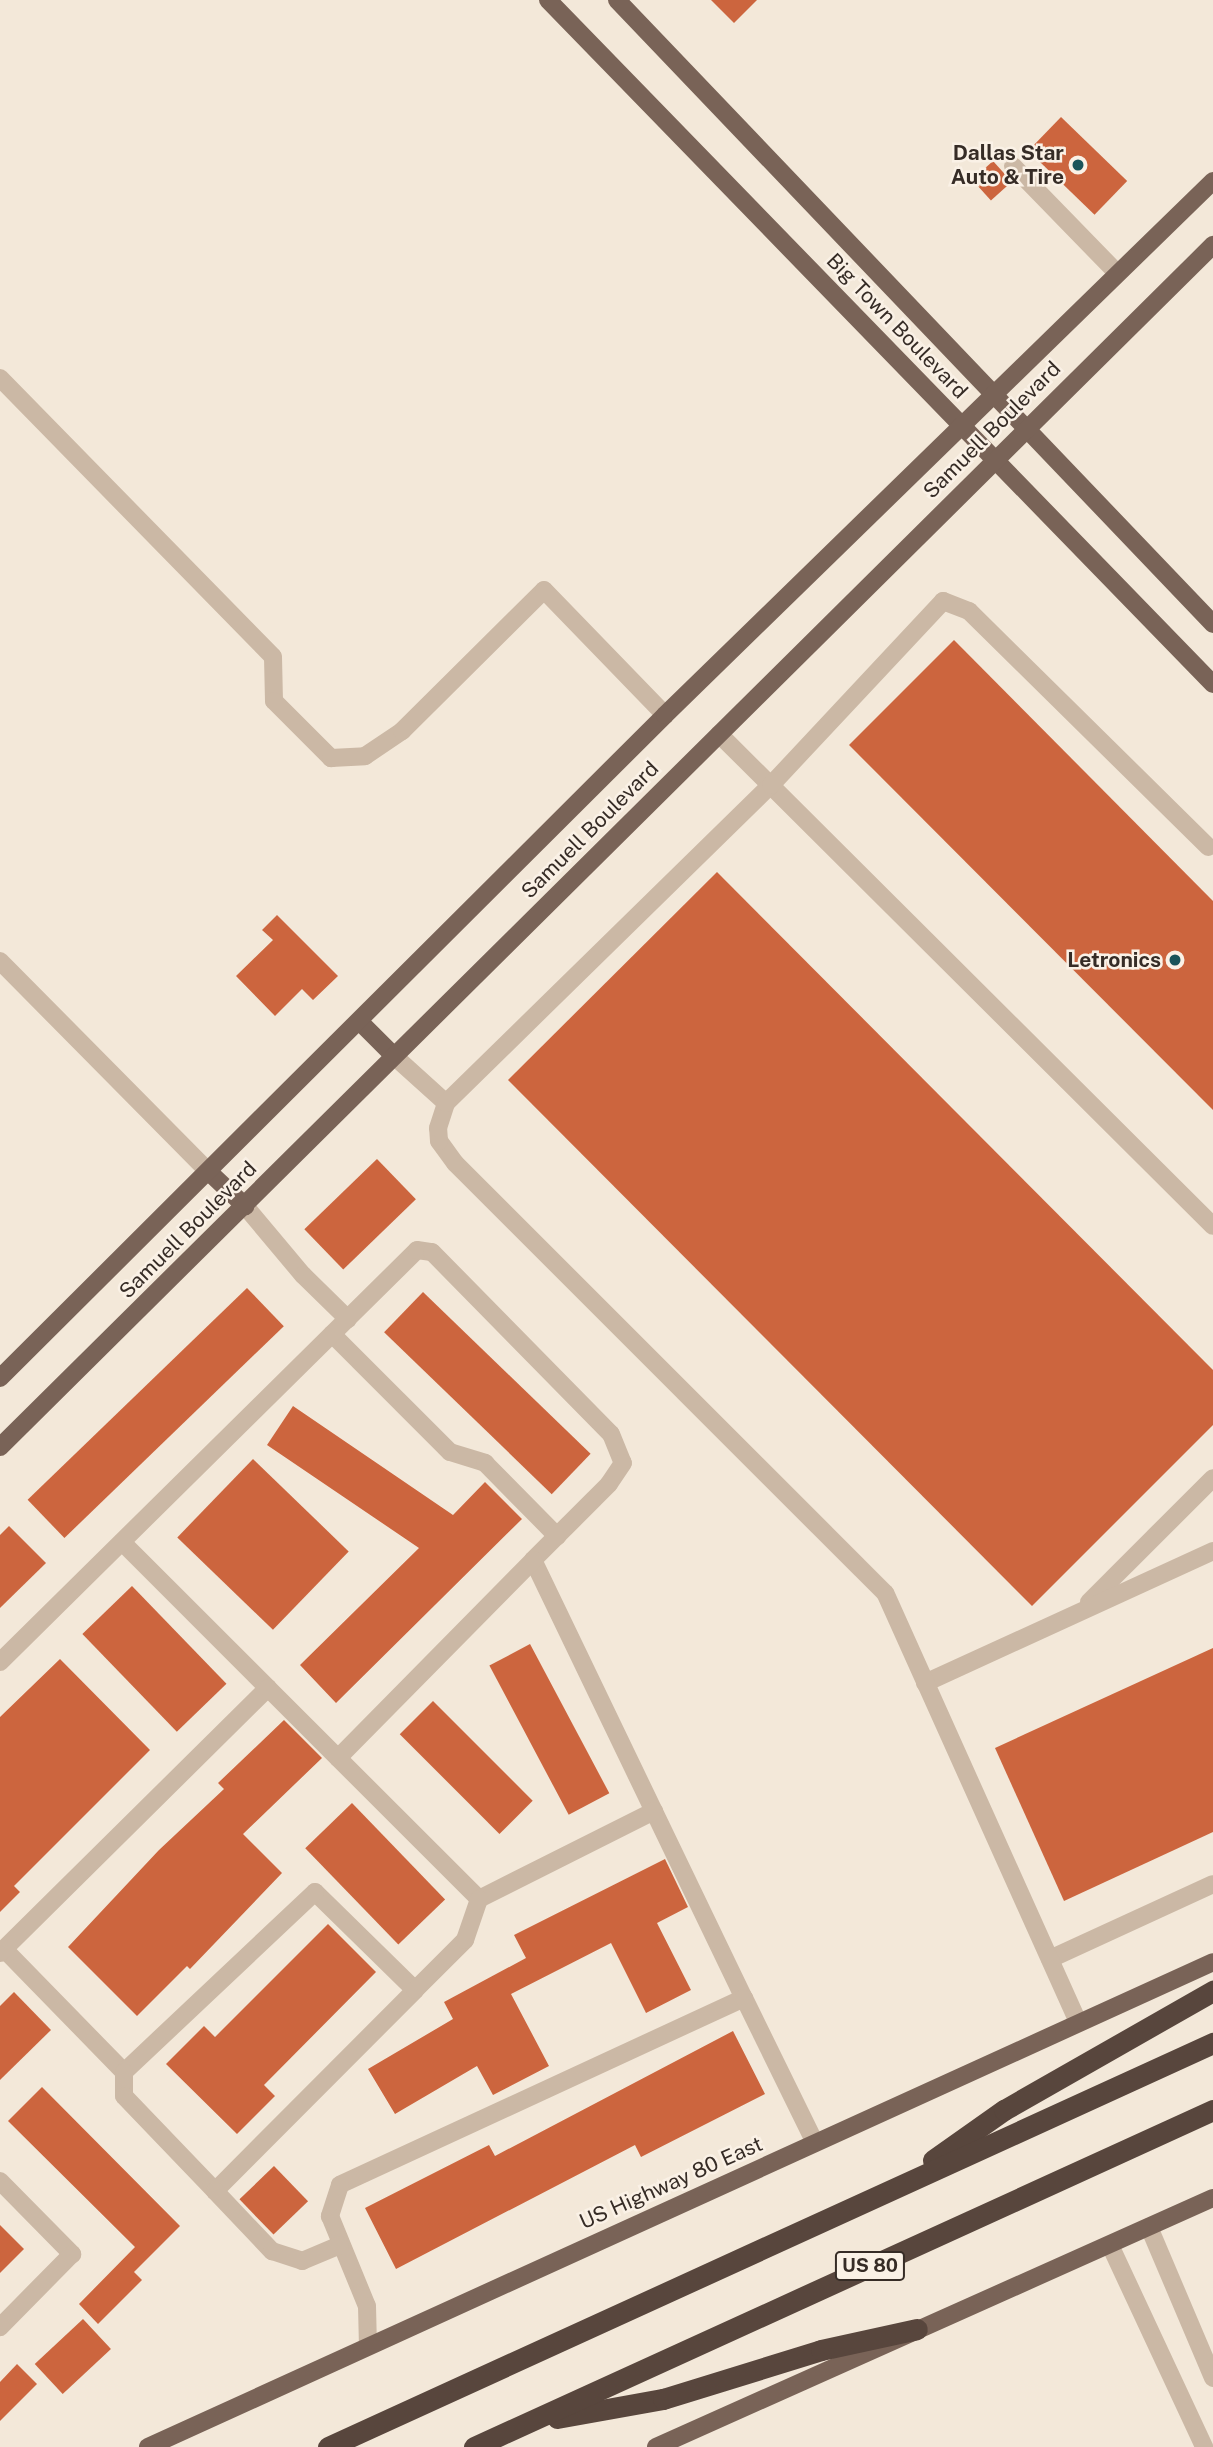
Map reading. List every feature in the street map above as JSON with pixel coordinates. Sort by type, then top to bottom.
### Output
[{"type":"highway","points":[[892,2189],[1004,2110],[1213,1991]]},
{"type":"highway","points":[[328,2447],[1213,2043]]},
{"type":"highway","name":"US 80","points":[[474,2447],[1213,2110]]},
{"type":"highway","points":[[527,2423],[663,2399],[821,2350],[917,2329]]},
{"type":"main road","name":"Big Town Boulevard","points":[[548,0],[1213,684]]},
{"type":"main road","name":"Big Town Boulevard","points":[[617,0],[1213,624]]},
{"type":"main road","name":"Samuell Boulevard","points":[[0,1378],[665,715],[1213,181]]},
{"type":"main road","name":"Samuell Boulevard","points":[[0,1447],[1213,245]]},
{"type":"main road","points":[[360,1022],[394,1056]]},
{"type":"main road","points":[[209,1172],[245,1206]]},
{"type":"main road","name":"US Highway 80 East","points":[[148,2447],[1213,1962]]},
{"type":"main road","points":[[656,2447],[1213,2198]]},
{"type":"street","points":[[1013,166],[1117,273]]},
{"type":"street","points":[[0,378],[273,657],[274,701],[331,758],[365,756],[402,731],[544,590],[665,715]]},
{"type":"street","points":[[1078,2022],[885,1594],[446,1153],[438,1128],[446,1104],[771,785],[943,601],[970,611],[1211,847]]},
{"type":"street","points":[[719,734],[1213,1226]]},
{"type":"street","points":[[0,961],[209,1172]]},
{"type":"street","points":[[394,1056],[446,1104]]},
{"type":"street","points":[[245,1206],[348,1319]]},
{"type":"street","points":[[0,1662],[417,1250],[432,1252],[611,1434],[623,1463],[609,1484],[338,1758]]},
{"type":"street","points":[[332,1334],[450,1452],[485,1463],[558,1536]]},
{"type":"street","points":[[1080,1611],[1213,1478]]},
{"type":"street","points":[[122,1542],[479,1899]]},
{"type":"street","points":[[925,1682],[1213,1551]]},
{"type":"street","points":[[533,1560],[815,2143]]},
{"type":"street","points":[[268,1688],[2,1951],[124,2072],[124,2096],[272,2251],[302,2261],[340,2245]]},
{"type":"street","points":[[215,2191],[465,1940],[479,1899],[654,1811]]},
{"type":"street","points":[[1050,1959],[1213,1884]]},
{"type":"street","points":[[124,2072],[314,1892],[415,1990]]},
{"type":"street","points":[[368,2346],[368,2306],[330,2216],[340,2185],[744,1998]]},
{"type":"street","points":[[0,2182],[72,2255],[0,2328]]},
{"type":"street","points":[[1149,2227],[1213,2378]]},
{"type":"street","points":[[1110,2245],[1204,2447]]},
{"type":"building","points":[[711,0],[757,0],[734,23]]},
{"type":"building","name":"Dallas Star Auto & Tire","points":[[1061,117],[1127,181],[1095,215],[1028,151]]},
{"type":"building","points":[[993,161],[1012,182],[991,201],[972,180]]},
{"type":"building","points":[[954,640],[1213,901],[1213,1110],[849,745]]},
{"type":"building","points":[[717,872],[1213,1370],[1213,1425],[1032,1606],[508,1080]]},
{"type":"building","points":[[277,915],[338,976],[313,1000],[302,989],[275,1016],[236,976],[273,940],[262,930]]},
{"type":"building","points":[[377,1159],[416,1199],[343,1269],[304,1229]]},
{"type":"building","points":[[247,1288],[284,1326],[64,1538],[28,1500]]},
{"type":"building","points":[[423,1292],[591,1454],[552,1494],[384,1332]]},
{"type":"building","points":[[293,1406],[453,1515],[485,1482],[522,1519],[336,1703],[300,1665],[419,1548],[267,1445]]},
{"type":"building","points":[[253,1459],[349,1551],[273,1630],[177,1537]]},
{"type":"building","points":[[9,1526],[46,1563],[0,1608],[0,1535]]},
{"type":"building","points":[[132,1586],[226,1684],[177,1732],[82,1634]]},
{"type":"building","points":[[530,1644],[609,1793],[569,1815],[489,1666]]},
{"type":"building","points":[[1213,1648],[1213,1832],[1064,1901],[995,1748]]},
{"type":"building","points":[[60,1659],[150,1750],[14,1886],[20,1892],[0,1912],[0,1717]]},
{"type":"building","points":[[433,1701],[533,1801],[499,1834],[400,1734]]},
{"type":"building","points":[[284,1720],[322,1758],[243,1834],[282,1873],[190,1969],[187,1966],[137,2016],[68,1947],[159,1850],[224,1789],[218,1783]]},
{"type":"building","points":[[352,1803],[445,1899],[398,1945],[305,1848]]},
{"type":"building","points":[[665,1859],[688,1907],[657,1923],[691,1990],[646,2013],[611,1943],[511,1994],[549,2066],[493,2095],[477,2066],[395,2114],[368,2069],[453,2019],[444,2002],[526,1958],[514,1935]]},
{"type":"building","points":[[328,1924],[376,1972],[264,2085],[275,2096],[237,2134],[166,2064],[204,2026],[215,2037]]},
{"type":"building","points":[[14,1992],[51,2030],[0,2080],[0,2006]]},
{"type":"building","points":[[733,2031],[765,2094],[641,2157],[635,2145],[396,2269],[365,2208],[489,2145],[495,2156]]},
{"type":"building","points":[[42,2087],[180,2226],[134,2272],[142,2280],[98,2324],[79,2304],[135,2247],[8,2121]]},
{"type":"building","points":[[274,2166],[308,2201],[274,2235],[239,2199]]},
{"type":"building","points":[[0,2225],[24,2249],[0,2273]]},
{"type":"building","points":[[83,2319],[111,2349],[63,2394],[35,2364]]},
{"type":"building","points":[[17,2364],[37,2384],[0,2421],[0,2382]]},
{"type":"place","name":"Dallas Star Auto & Tire","points":[[1078,165]]},
{"type":"place","name":"Letronics","points":[[1175,960]]}]
